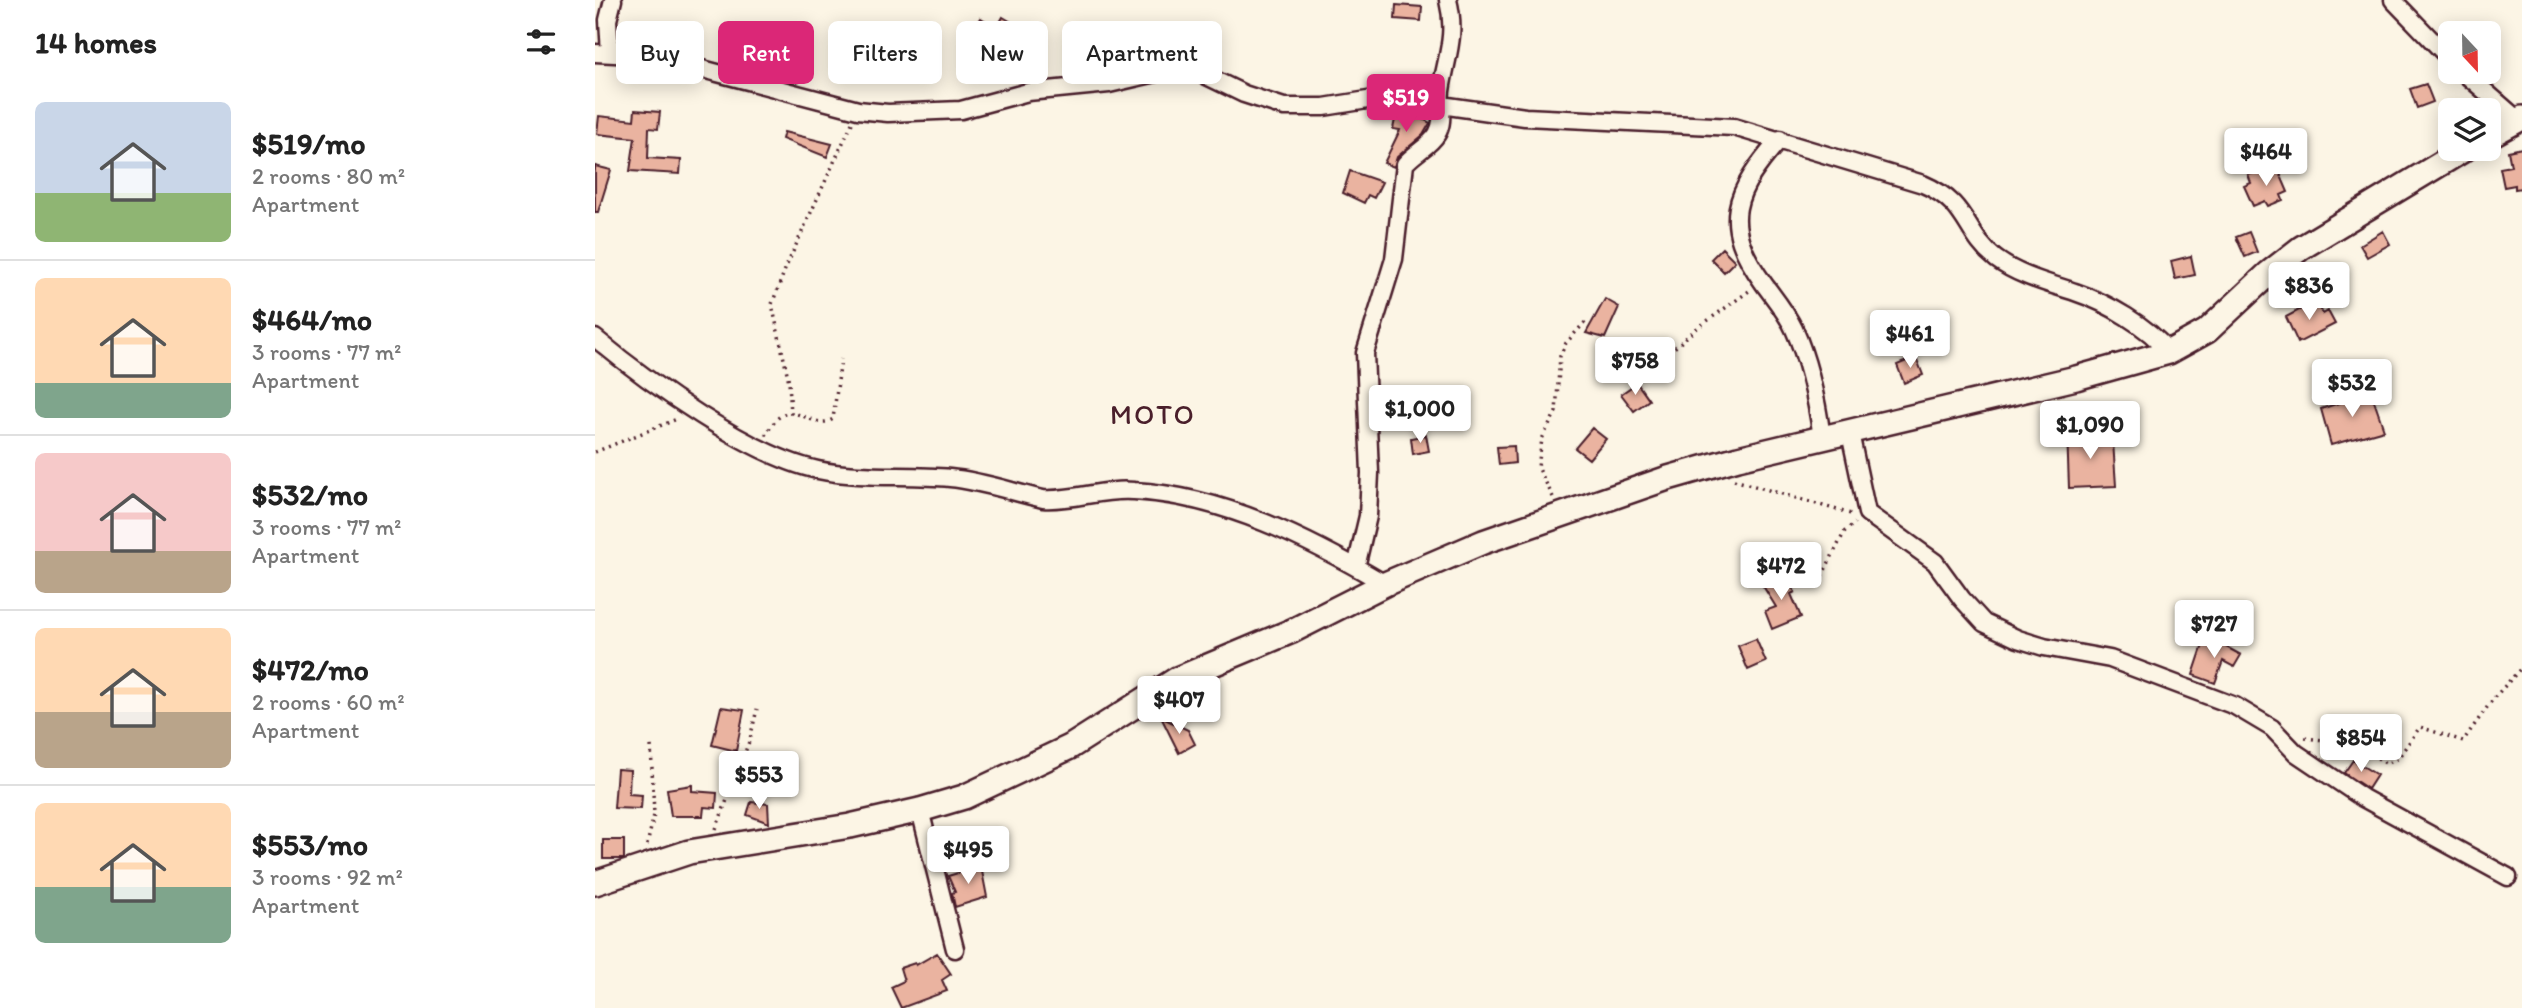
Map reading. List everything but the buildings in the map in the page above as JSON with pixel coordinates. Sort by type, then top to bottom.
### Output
[{"type":"street","points":[[614,0],[603,53],[653,56],[857,110],[888,113],[961,110],[1028,92],[1109,84],[1186,66],[1244,94],[1284,107],[1324,107],[1405,94],[1525,117],[1734,127],[1780,139],[1941,192],[1956,205],[1994,258],[2025,275],[2079,293],[2125,317],[2149,332],[2169,352]]},
{"type":"street","points":[[1356,567],[1368,516],[1370,473],[1365,353],[1388,284],[1399,232],[1405,164],[1439,132],[1441,99],[1453,22],[1448,0]]},
{"type":"street","points":[[2393,0],[2438,47]]},
{"type":"street","points":[[2478,84],[2520,119],[2501,129]]},
{"type":"street","points":[[1780,139],[1745,184],[1735,215],[1739,243],[1795,331],[1817,405],[1822,438]]},
{"type":"street","points":[[595,883],[639,867],[713,847],[806,834],[920,810],[964,797],[1070,747],[1177,678],[1293,631],[1385,584],[1483,542],[1679,475],[2169,352],[2207,331],[2301,248],[2445,161]]},
{"type":"street","points":[[595,338],[699,413],[755,445],[816,470],[848,475],[952,478],[1043,499],[1058,500],[1104,491],[1169,495],[1273,527],[1385,584]]},
{"type":"street","points":[[1850,433],[1865,515],[1935,562],[1972,612],[1995,629],[2044,647],[2110,659],[2220,699],[2256,717],[2282,736],[2296,753],[2363,798],[2508,877]]},
{"type":"street","points":[[920,810],[955,949]]},
{"type":"path","points":[[791,414],[789,382],[772,304],[857,110]]},
{"type":"path","points":[[1643,375],[1696,329],[1762,282]]},
{"type":"path","points":[[1567,513],[1548,491],[1538,467],[1542,439],[1556,412],[1560,356],[1566,343],[1587,320]]},
{"type":"path","points":[[755,445],[781,415],[791,414],[821,422],[833,419],[841,359]]},
{"type":"path","points":[[595,452],[617,445],[658,425],[699,413]]},
{"type":"path","points":[[1724,478],[1865,515]]},
{"type":"path","points":[[1822,576],[1845,531],[1865,515]]},
{"type":"path","points":[[2282,736],[2348,741],[2387,764],[2398,758],[2420,727],[2463,741],[2493,699],[2522,667]]},
{"type":"path","points":[[713,847],[720,812],[750,739],[757,709]]},
{"type":"path","points":[[639,867],[654,816],[651,744]]},
{"type":"district","name":"MOTO","points":[[1153,414]]}]
